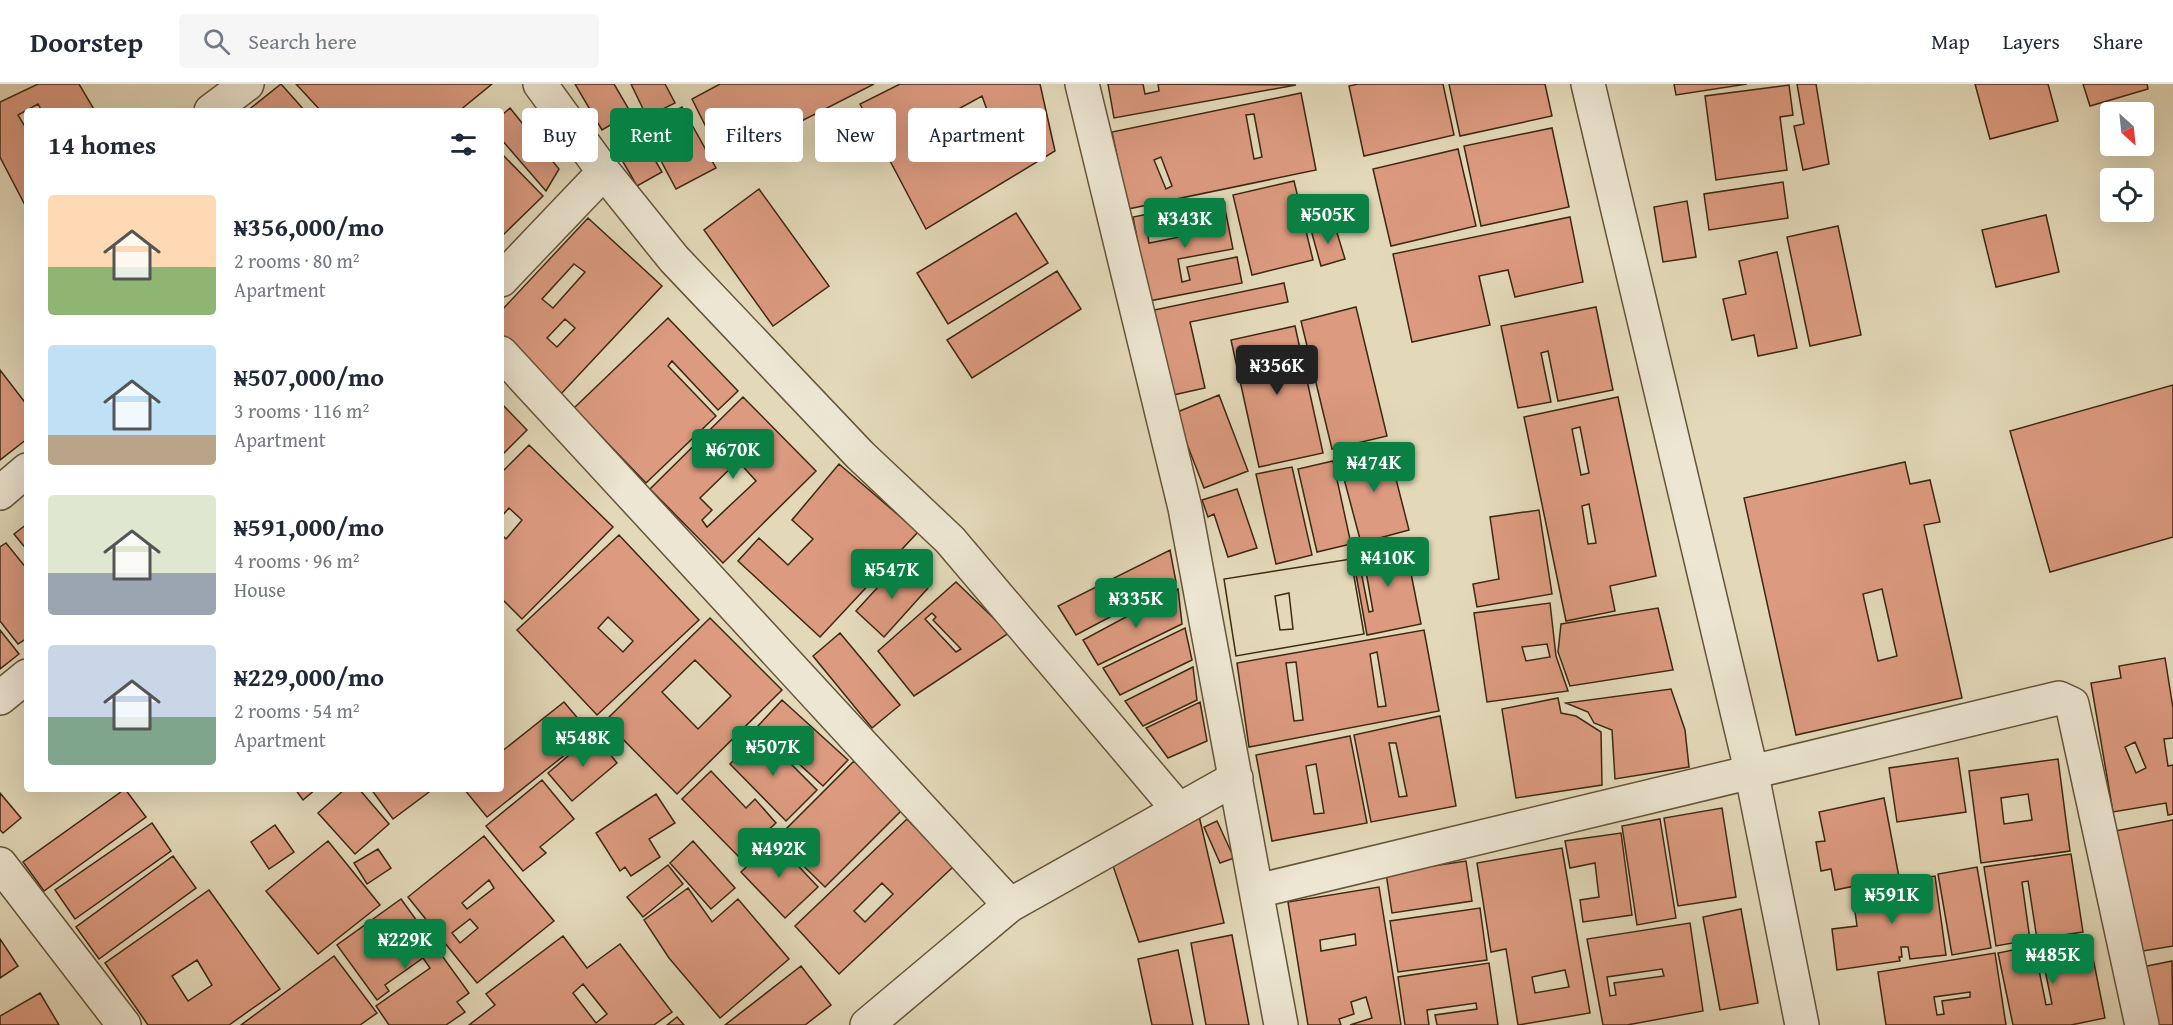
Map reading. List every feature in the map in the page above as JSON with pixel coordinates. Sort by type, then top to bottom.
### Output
[{"type":"street","points":[[215,108],[246,84]]},
{"type":"street","points":[[540,84],[604,172],[674,259],[860,455],[950,540],[1179,809]]},
{"type":"street","points":[[1082,84],[1185,508],[1281,1025]]},
{"type":"street","points":[[1588,84],[1751,770],[1802,1025]]},
{"type":"street","points":[[504,277],[604,172]]},
{"type":"street","points":[[504,356],[1010,905]]},
{"type":"street","points":[[0,493],[24,473]]},
{"type":"street","points":[[0,698],[24,678]]},
{"type":"street","points":[[1257,891],[1751,770],[2059,698],[2072,704],[2142,1025]]},
{"type":"street","points":[[867,1025],[1010,905],[1236,778]]},
{"type":"street","points":[[0,864],[124,1025]]},
{"type":"building","points":[[38,84],[79,84],[93,108],[40,108],[38,104],[31,108],[24,108],[24,112],[18,115],[24,125],[24,203],[0,157],[0,102]]},
{"type":"building","points":[[281,84],[302,108],[251,108]]},
{"type":"building","points":[[296,84],[492,84],[463,108],[318,108]]},
{"type":"building","points":[[575,84],[614,84],[628,108],[610,108],[610,125],[602,130],[598,123],[598,108],[589,108]]},
{"type":"building","points":[[631,84],[665,84],[675,103],[665,108],[643,108]]},
{"type":"building","points":[[720,84],[874,84],[827,108],[815,108],[815,114],[803,120],[803,108],[705,108],[705,125],[692,99]]},
{"type":"building","points":[[900,84],[1040,84],[1045,108],[986,108],[982,96],[960,108],[908,108],[908,162],[1037,162],[926,229],[891,162],[896,162],[896,108],[862,108],[860,104]]},
{"type":"building","points":[[1108,84],[1143,84],[1145,94],[1159,91],[1158,84],[1296,85],[1114,118]]},
{"type":"building","points":[[1358,84],[1443,84],[1454,135],[1364,156],[1349,86]]},
{"type":"building","points":[[1449,84],[1545,84],[1552,116],[1460,136]]},
{"type":"building","points":[[1674,84],[1747,84],[1676,95]]},
{"type":"building","points":[[1797,84],[1816,84],[1829,164],[1803,170],[1794,126],[1804,124]]},
{"type":"building","points":[[1975,84],[2048,84],[2058,121],[1990,139]]},
{"type":"building","points":[[2083,84],[2147,84],[2148,89],[2090,106]]},
{"type":"building","points":[[1789,85],[1793,115],[1780,117],[1787,170],[1716,180],[1705,96]]},
{"type":"building","points":[[1301,93],[1316,170],[1128,209],[1112,132]],"holes":[[[1254,114],[1262,157],[1254,159],[1246,115]],[[1161,157],[1172,186],[1166,189],[1154,160]]]},
{"type":"building","points":[[510,108],[522,123],[522,162],[553,162],[559,169],[546,191],[504,142],[504,113]]},
{"type":"building","points":[[1046,111],[1055,151],[1046,156]]},
{"type":"building","points":[[693,127],[705,148],[705,162],[713,162],[716,168],[676,189],[662,162],[693,162]]},
{"type":"building","points":[[1552,128],[1569,207],[1481,226],[1464,146]]},
{"type":"building","points":[[1458,149],[1476,226],[1391,246],[1373,169]]},
{"type":"building","points":[[504,156],[543,196],[504,234]]},
{"type":"building","points":[[623,162],[656,162],[662,172],[637,186]]},
{"type":"building","points":[[1294,181],[1313,260],[1252,275],[1233,195]]},
{"type":"building","points":[[1783,182],[1788,218],[1709,230],[1704,194]]},
{"type":"building","points":[[759,189],[829,286],[773,326],[704,230]]},
{"type":"building","points":[[1223,199],[1233,249],[1178,259],[1182,282],[1190,280],[1187,267],[1237,257],[1242,283],[1149,301],[1133,217]],"holes":[[[1179,231],[1180,237],[1149,243],[1148,236]]]},
{"type":"building","points":[[1687,201],[1696,257],[1663,262],[1654,207]]},
{"type":"building","points":[[1016,213],[1048,263],[948,324],[917,273]]},
{"type":"building","points":[[2046,215],[2059,272],[1996,287],[1982,230]]},
{"type":"building","points":[[1570,217],[1583,282],[1515,297],[1508,270],[1479,276],[1490,325],[1412,342],[1393,254]]},
{"type":"building","points":[[588,218],[662,286],[560,395],[504,344],[504,308]],"holes":[[[574,264],[585,272],[553,308],[542,299]],[[565,319],[575,328],[557,347],[547,338]]]},
{"type":"building","points":[[1334,223],[1345,259],[1321,266],[1311,230]]},
{"type":"building","points":[[1838,226],[1861,335],[1810,346],[1787,237]]},
{"type":"building","points":[[1777,252],[1797,348],[1758,356],[1754,335],[1732,340],[1723,299],[1746,294],[1739,261]]},
{"type":"building","points":[[1057,271],[1081,309],[972,378],[947,340]]},
{"type":"building","points":[[1284,283],[1288,302],[1190,322],[1205,388],[1173,395],[1154,310]]},
{"type":"building","points":[[1356,307],[1387,436],[1332,449],[1301,321]]},
{"type":"building","points":[[1596,307],[1613,390],[1558,401],[1548,351],[1541,353],[1551,402],[1518,408],[1501,326]]},
{"type":"building","points":[[668,318],[738,391],[718,410],[672,361],[668,366],[716,416],[646,483],[574,408]]},
{"type":"building","points":[[1295,326],[1323,453],[1259,467],[1231,340]]},
{"type":"building","points":[[0,370],[24,401],[24,441],[0,460]]},
{"type":"building","points":[[2173,385],[2173,537],[2050,572],[2010,431]]},
{"type":"building","points":[[1219,395],[1248,471],[1204,488],[1175,413]]},
{"type":"building","points":[[743,397],[816,471],[723,563],[650,489]],"holes":[[[738,461],[756,481],[707,527],[702,520],[712,510],[700,498]]]},
{"type":"building","points":[[1618,397],[1656,576],[1610,586],[1615,611],[1566,621],[1524,417]],"holes":[[[1580,427],[1589,473],[1581,475],[1572,429]],[[1589,504],[1596,543],[1588,544],[1582,506]]]},
{"type":"building","points":[[504,406],[527,430],[504,453]]},
{"type":"building","points":[[1387,444],[1409,530],[1361,543],[1338,456]]},
{"type":"building","points":[[529,445],[613,527],[522,619],[504,601],[504,537],[506,539],[522,520],[509,508],[504,514],[504,470]]},
{"type":"building","points":[[1333,461],[1351,544],[1317,552],[1298,469]]},
{"type":"building","points":[[1905,462],[1910,484],[1930,480],[1940,522],[1924,525],[1962,698],[1796,735],[1744,498]],"holes":[[[1882,589],[1897,656],[1878,661],[1863,594]]]},
{"type":"building","points":[[839,464],[918,532],[820,637],[738,561],[759,538],[788,565],[813,539],[792,520]]},
{"type":"building","points":[[1292,467],[1312,555],[1276,564],[1256,474]]},
{"type":"building","points":[[1237,489],[1257,548],[1228,557],[1214,514],[1208,517],[1202,500]]},
{"type":"building","points":[[1539,510],[1552,594],[1477,607],[1473,584],[1499,579],[1490,517]]},
{"type":"building","points":[[24,526],[24,546],[14,534]]},
{"type":"building","points":[[619,535],[699,620],[597,715],[517,630]],"holes":[[[608,617],[633,641],[623,652],[598,628]]]},
{"type":"building","points":[[1404,538],[1421,624],[1367,635],[1352,552],[1357,551],[1369,612],[1373,611],[1365,566],[1369,565],[1365,546]]},
{"type":"building","points":[[6,543],[24,565],[24,640],[18,644],[0,621],[0,547]]},
{"type":"building","points":[[1170,550],[1176,582],[1076,635],[1058,606]]},
{"type":"building","points":[[1351,559],[1364,634],[1236,656],[1224,579]],"holes":[[[1289,593],[1293,629],[1280,630],[1275,596]]]},
{"type":"building","points":[[1351,559],[1364,634],[1236,656],[1224,579]]},
{"type":"building","points":[[900,563],[928,588],[884,637],[856,611]]},
{"type":"building","points":[[956,582],[1009,633],[914,696],[878,651]],"holes":[[[932,613],[936,617],[933,620],[961,649],[956,652],[925,619]]]},
{"type":"building","points":[[1178,589],[1182,624],[1098,665],[1083,640]]},
{"type":"building","points":[[1289,593],[1293,629],[1280,630],[1275,596]]},
{"type":"building","points":[[1550,603],[1556,656],[1568,691],[1487,702],[1474,613]],"holes":[[[1547,644],[1550,657],[1526,661],[1522,647]]]},
{"type":"building","points":[[1658,608],[1673,670],[1570,686],[1558,652],[1561,624]]},
{"type":"building","points":[[710,618],[782,690],[677,794],[605,721]],"holes":[[[695,660],[731,696],[698,729],[662,692]]]},
{"type":"building","points":[[1185,628],[1192,660],[1120,695],[1103,668]]},
{"type":"building","points":[[0,630],[19,654],[0,669]]},
{"type":"building","points":[[1424,630],[1439,711],[1249,747],[1237,663]],"holes":[[[1377,652],[1386,706],[1378,707],[1370,654]],[[1296,662],[1303,720],[1294,721],[1286,663]]]},
{"type":"building","points":[[840,633],[900,705],[872,728],[813,656]]},
{"type":"building","points":[[2165,658],[2173,708],[2173,738],[2164,739],[2168,766],[2173,765],[2173,814],[2168,815],[2166,803],[2113,812],[2091,683],[2121,678],[2119,666]],"holes":[[[2135,742],[2146,768],[2136,773],[2125,747]]]},
{"type":"building","points":[[1193,667],[1197,700],[1143,726],[1125,701]]},
{"type":"building","points":[[1671,689],[1685,730],[1689,767],[1615,779],[1612,730],[1594,723],[1588,712],[1566,703]]},
{"type":"building","points":[[1558,698],[1561,713],[1576,716],[1601,732],[1602,785],[1516,798],[1502,709]]},
{"type":"building","points":[[782,700],[848,760],[823,786],[758,726]]},
{"type":"building","points":[[564,702],[591,734],[487,817],[466,792],[504,792],[504,750]]},
{"type":"building","points":[[1200,702],[1207,741],[1168,758],[1146,728]]},
{"type":"building","points":[[1440,716],[1456,806],[1371,822],[1354,735]],"holes":[[[1389,743],[1396,743],[1407,796],[1399,797]]]},
{"type":"building","points":[[760,733],[817,790],[786,821],[730,764]]},
{"type":"building","points":[[594,734],[617,763],[572,801],[548,773]]},
{"type":"building","points":[[1350,736],[1367,823],[1272,841],[1256,755]],"holes":[[[1316,764],[1324,813],[1314,814],[1306,766]]]},
{"type":"building","points":[[1958,758],[1966,812],[1897,822],[1889,768]]},
{"type":"building","points":[[2058,759],[2070,851],[1981,863],[1969,771]],"holes":[[[2028,794],[2032,820],[2004,824],[2001,798]]]},
{"type":"building","points":[[854,761],[903,809],[825,887],[776,839]]},
{"type":"building","points":[[711,771],[746,808],[755,799],[776,823],[739,857],[682,799]]},
{"type":"building","points":[[542,780],[574,819],[540,847],[546,853],[523,871],[486,826]]},
{"type":"building","points":[[121,792],[127,792],[146,817],[44,891],[23,862]]},
{"type":"building","points":[[297,792],[312,792],[303,800]]},
{"type":"building","points":[[342,792],[362,792],[389,824],[355,854],[318,813]]},
{"type":"building","points":[[373,792],[429,792],[393,819]]},
{"type":"building","points":[[0,793],[21,818],[3,833],[0,830]]},
{"type":"building","points":[[656,794],[675,823],[649,839],[660,857],[631,876],[625,867],[620,871],[596,833]]},
{"type":"building","points":[[1884,798],[1899,877],[1835,890],[1831,869],[1821,871],[1816,842],[1825,841],[1819,812]]},
{"type":"building","points":[[1722,808],[1736,897],[1678,906],[1664,818]]},
{"type":"building","points":[[1199,816],[1224,923],[1139,942],[1111,860]]},
{"type":"building","points":[[907,819],[953,867],[839,974],[795,926]],"holes":[[[882,883],[893,894],[865,922],[854,911]]]},
{"type":"building","points":[[1660,819],[1676,918],[1637,925],[1622,826]]},
{"type":"building","points":[[2173,820],[2173,946],[2137,952],[2115,831]]},
{"type":"building","points":[[1217,821],[1234,858],[1220,863],[1204,827]]},
{"type":"building","points":[[152,823],[171,851],[75,919],[55,890]]},
{"type":"building","points":[[275,825],[294,852],[269,869],[251,842]]},
{"type":"building","points":[[1621,833],[1632,915],[1583,922],[1580,900],[1599,897],[1595,863],[1570,868],[1565,841]]},
{"type":"building","points":[[484,836],[554,921],[477,983],[408,897]],"holes":[[[489,880],[494,888],[467,909],[462,903]],[[470,919],[478,928],[460,943],[452,933]]]},
{"type":"building","points":[[774,840],[818,887],[785,918],[741,872]]},
{"type":"building","points":[[328,841],[380,905],[318,954],[266,891]]},
{"type":"building","points":[[693,841],[735,888],[711,909],[670,863]]},
{"type":"building","points":[[1562,848],[1590,1013],[1518,1025],[1506,949],[1491,952],[1477,863]],"holes":[[[1565,970],[1569,987],[1535,993],[1532,977]]]},
{"type":"building","points":[[378,849],[391,868],[367,884],[354,863]]},
{"type":"building","points":[[2071,854],[2083,932],[2037,939],[2028,881],[2022,882],[2030,940],[1996,946],[1984,867]]},
{"type":"building","points":[[173,856],[196,888],[99,959],[76,927]]},
{"type":"building","points":[[1466,861],[1472,901],[1392,913],[1386,873]]},
{"type":"building","points":[[668,865],[683,884],[643,917],[627,897]]},
{"type":"building","points":[[1977,867],[1991,948],[1952,955],[1938,874]]},
{"type":"building","points":[[1935,876],[1946,955],[1910,959],[1908,947],[1901,947],[1900,961],[1837,970],[1832,929],[1857,926],[1852,889]]},
{"type":"building","points":[[1379,887],[1401,1025],[1350,1025],[1372,1018],[1366,997],[1351,1002],[1354,1014],[1339,1019],[1341,1025],[1308,1025],[1288,902]],"holes":[[[1355,934],[1356,945],[1321,951],[1320,940]]]},
{"type":"building","points":[[688,888],[712,922],[738,899],[789,959],[720,1018],[669,958],[644,920]]},
{"type":"building","points":[[209,890],[280,989],[229,1025],[148,1025],[105,963]],"holes":[[[197,960],[212,985],[188,1001],[172,976]]]},
{"type":"building","points":[[401,899],[469,993],[457,1002],[465,1012],[446,1025],[389,1025],[376,1006],[430,968],[423,958],[385,985],[389,991],[377,1000],[337,945]]},
{"type":"building","points":[[1480,908],[1487,960],[1398,972],[1390,921]]},
{"type":"building","points":[[1741,909],[1758,1003],[1720,1010],[1703,917]]},
{"type":"building","points":[[1690,923],[1703,1011],[1627,1025],[1603,1025],[1587,939]],"holes":[[[1662,969],[1664,976],[1614,983],[1616,995],[1610,996],[1607,977]]]},
{"type":"building","points":[[1232,935],[1249,1025],[1206,1025],[1191,943]]},
{"type":"building","points":[[563,936],[587,968],[620,944],[672,1012],[654,1025],[469,1025],[495,1005],[486,994]],"holes":[[[583,984],[607,1014],[596,1023],[573,993]]]},
{"type":"building","points":[[2089,938],[2105,1018],[2071,1025],[2013,1025],[1998,953],[2043,944],[2047,963],[2038,965],[2046,1005],[2052,1004],[2045,970],[2055,968],[2051,946]]},
{"type":"building","points":[[0,939],[18,966],[0,978]]},
{"type":"building","points":[[1178,950],[1193,1025],[1152,1025],[1138,959]]},
{"type":"building","points":[[1995,953],[2006,1025],[1886,1025],[1878,972]],"holes":[[[1970,992],[1970,997],[1942,1001],[1944,1014],[1937,1015],[1934,997]]]},
{"type":"building","points":[[334,956],[377,1013],[360,1025],[241,1025]]},
{"type":"building","points":[[2172,961],[2173,1025],[2149,1025],[2137,968]]},
{"type":"building","points":[[1489,963],[1498,1025],[1437,1025],[1435,1015],[1477,1009],[1476,1003],[1427,1010],[1429,1025],[1405,1025],[1398,977]]},
{"type":"building","points":[[801,966],[831,1005],[805,1025],[725,1025]]},
{"type":"building","points":[[40,993],[59,1025],[0,1025],[0,1016]]},
{"type":"building","points":[[677,1017],[684,1025],[667,1025]]}]
